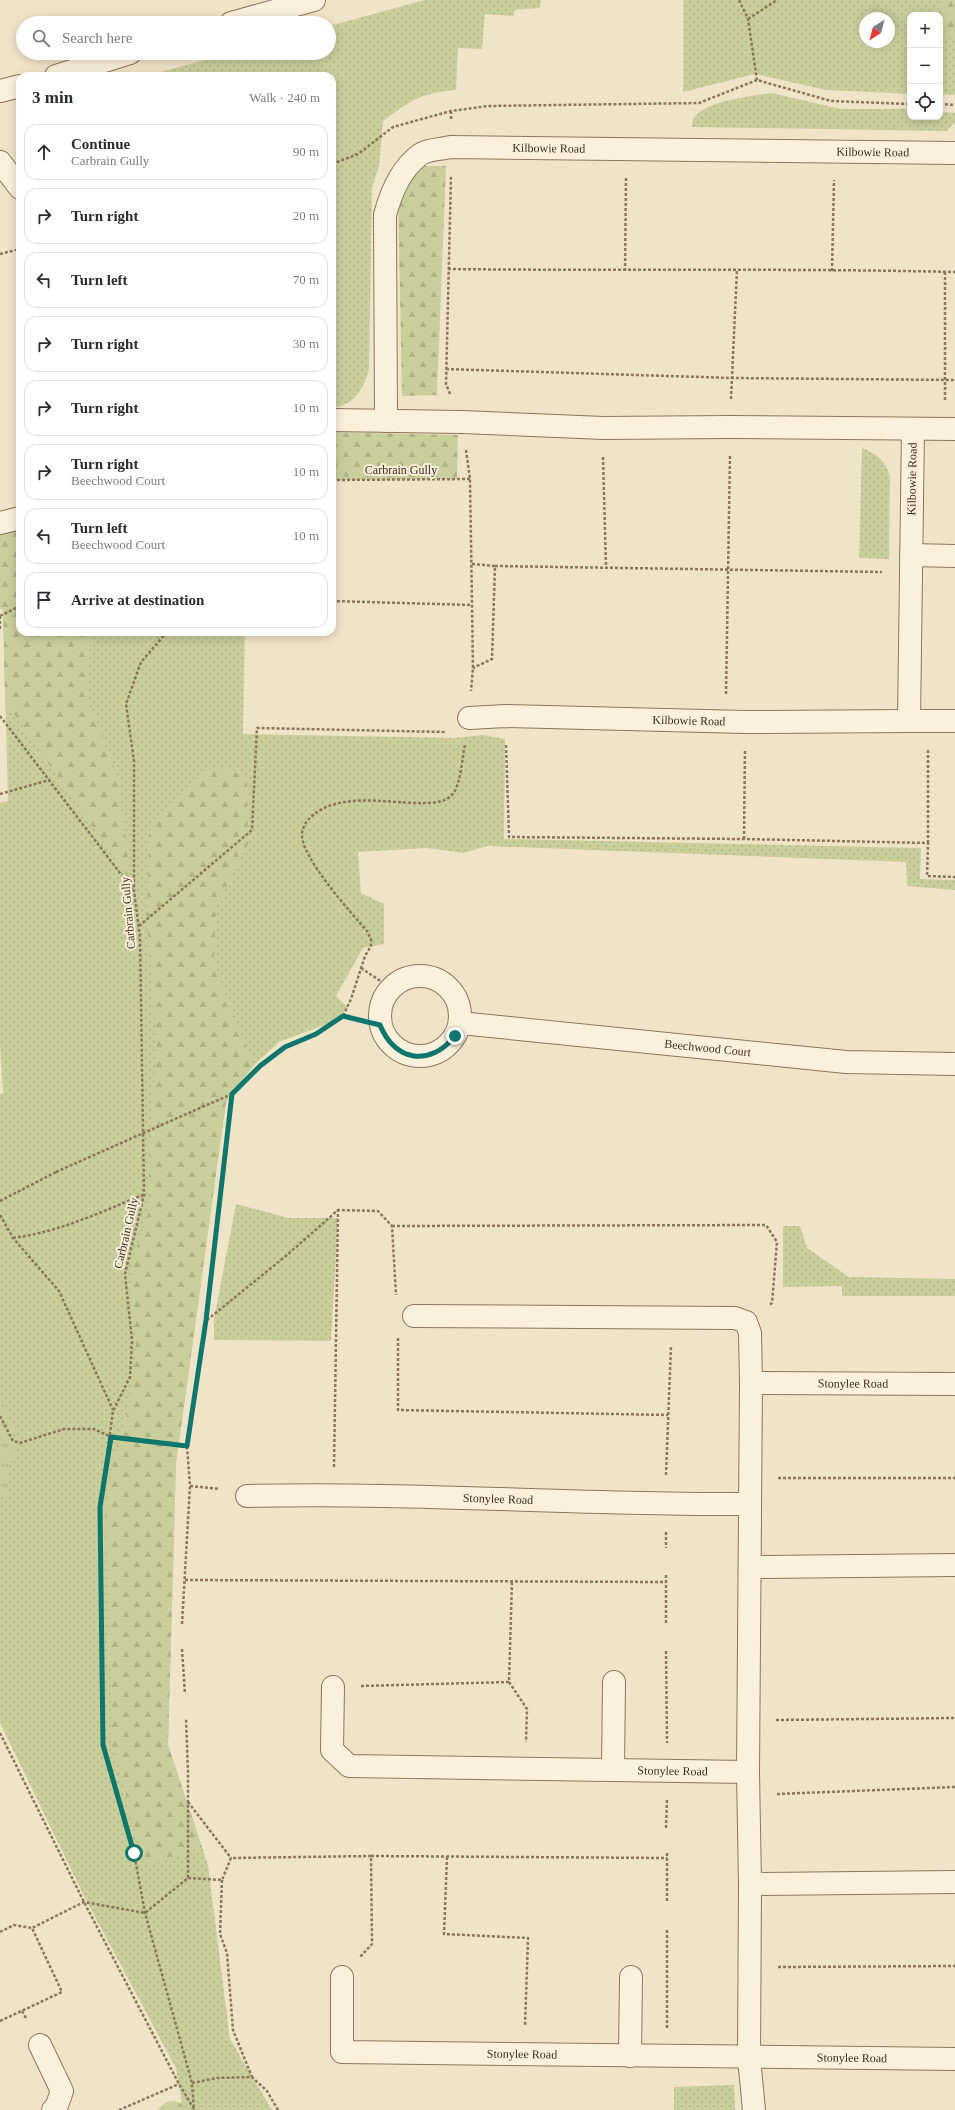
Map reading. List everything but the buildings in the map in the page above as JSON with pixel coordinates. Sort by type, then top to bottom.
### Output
[{"type":"street","points":[[256,16],[314,0]]},
{"type":"street","points":[[69,72],[107,60]]},
{"type":"street","points":[[0,91],[16,87]]},
{"type":"street","name":"Kilbowie Road","points":[[386,421],[385,215],[392,191],[404,172],[422,153],[452,147],[955,153]]},
{"type":"street","points":[[0,162],[16,183]]},
{"type":"street","name":"Kilbowie Road","points":[[336,420],[462,422],[603,428],[730,427],[950,430]]},
{"type":"street","name":"Kilbowie Road","points":[[913,430],[911,564],[919,721]]},
{"type":"street","points":[[0,524],[16,519]]},
{"type":"street","points":[[911,564],[955,556]]},
{"type":"street","name":"Kilbowie Road","points":[[469,718],[505,716],[735,721],[955,721]]},
{"type":"street","points":[[413,976],[426,976],[438,980],[449,988],[456,998],[460,1010],[460,1023],[455,1036],[446,1047],[434,1055],[421,1057],[407,1055],[394,1048],[385,1038],[380,1025],[380,1012],[383,999],[391,988],[401,980],[413,976]]},
{"type":"street","name":"Beechwood Court","points":[[460,1023],[846,1062],[955,1064]]},
{"type":"street","points":[[406,1316],[735,1318],[746,1322],[750,1333],[751,1383],[749,1478],[751,1567],[748,1772],[750,1884],[749,2058],[754,2110]]},
{"type":"street","name":"Stonylee Road","points":[[751,1383],[955,1384]]},
{"type":"street","name":"Stonylee Road","points":[[247,1496],[333,1494],[665,1504],[749,1504]]},
{"type":"street","points":[[751,1567],[955,1565]]},
{"type":"street","points":[[613,1770],[614,1682]]},
{"type":"street","name":"Stonylee Road","points":[[333,1687],[332,1750],[349,1766],[748,1772]]},
{"type":"street","points":[[750,1884],[955,1882]]},
{"type":"street","name":"Stonylee Road","points":[[342,1977],[342,2052],[749,2058],[955,2059]]},
{"type":"street","points":[[630,2056],[631,1977]]},
{"type":"street","points":[[40,2045],[62,2091],[56,2108],[53,2110]]},
{"type":"path","points":[[739,0],[748,19],[757,80]]},
{"type":"path","points":[[748,19],[777,0]]},
{"type":"path","points":[[336,162],[358,154],[393,127],[451,111],[488,106],[699,103],[757,80],[831,101],[907,104]]},
{"type":"path","points":[[943,104],[955,105]]},
{"type":"path","points":[[0,1201],[56,1172],[232,1094],[260,1066],[285,1047],[316,1034],[343,1016],[351,1000],[361,968],[371,946],[371,938],[320,873],[308,854],[302,834],[307,821],[318,810],[339,803],[363,799],[413,803],[440,802],[452,795],[457,787],[469,718],[473,668],[470,479],[462,422],[446,384],[452,147],[451,111]]},
{"type":"path","points":[[625,271],[626,149]]},
{"type":"path","points":[[832,271],[834,151]]},
{"type":"path","points":[[0,254],[16,250]]},
{"type":"path","points":[[448,269],[625,271],[737,269],[955,272]]},
{"type":"path","points":[[737,269],[730,427],[729,569],[735,721],[744,839]]},
{"type":"path","points":[[945,272],[945,380],[950,430]]},
{"type":"path","points":[[446,369],[732,378],[955,380]]},
{"type":"path","points":[[603,428],[606,567]]},
{"type":"path","name":"Carbrain Gully","points":[[336,480],[470,479]]},
{"type":"path","points":[[471,564],[495,566],[729,569],[911,564]]},
{"type":"path","points":[[473,668],[492,659],[495,566]]},
{"type":"path","points":[[336,601],[472,605]]},
{"type":"path","points":[[0,629],[0,616],[16,608]]},
{"type":"path","name":"Carbrain Gully","points":[[164,636],[141,662],[126,704],[134,761],[134,891],[140,937],[144,1195],[125,1274],[132,1340],[130,1377],[113,1411],[111,1437],[100,1507],[103,1745],[134,1853],[145,1913],[192,2083],[194,2110]]},
{"type":"path","points":[[0,716],[134,891]]},
{"type":"path","points":[[505,716],[509,837],[744,839],[928,843]]},
{"type":"path","points":[[919,721],[928,843],[927,876],[955,877]]},
{"type":"path","points":[[139,927],[252,830],[257,728],[448,732]]},
{"type":"path","points":[[0,794],[49,780]]},
{"type":"path","points":[[361,968],[391,988]]},
{"type":"path","points":[[343,1016],[380,1025]]},
{"type":"path","points":[[182,1624],[190,1486],[187,1446],[206,1320],[232,1094]]},
{"type":"path","points":[[13,1238],[35,1235],[76,1222],[144,1195]]},
{"type":"path","points":[[206,1320],[287,1255],[338,1210],[378,1211],[392,1226],[406,1316],[398,1410],[668,1416]]},
{"type":"path","points":[[333,1494],[338,1210]]},
{"type":"path","points":[[0,1215],[13,1238],[59,1291],[113,1411]]},
{"type":"path","points":[[392,1226],[766,1225],[777,1242],[772,1303],[746,1322]]},
{"type":"path","points":[[666,1548],[665,1504],[672,1318]]},
{"type":"path","points":[[0,1416],[13,1441],[20,1443],[64,1429],[94,1428],[111,1437],[187,1446]]},
{"type":"path","points":[[749,1478],[955,1478]]},
{"type":"path","points":[[666,1573],[666,1623]]},
{"type":"path","points":[[185,1580],[666,1582]]},
{"type":"path","points":[[512,1581],[509,1682],[527,1709],[524,1769]]},
{"type":"path","points":[[182,1649],[185,1694]]},
{"type":"path","points":[[666,1652],[666,1828]]},
{"type":"path","points":[[333,1687],[509,1682]]},
{"type":"path","points":[[186,1718],[188,1878]]},
{"type":"path","points":[[749,1721],[955,1718]]},
{"type":"path","points":[[0,1733],[84,1902],[194,2110]]},
{"type":"path","points":[[748,1796],[955,1787]]},
{"type":"path","points":[[188,1801],[231,1858]]},
{"type":"path","points":[[667,1853],[667,1902]]},
{"type":"path","points":[[231,1858],[371,1856],[667,1858]]},
{"type":"path","points":[[342,1977],[372,1944],[371,1856]]},
{"type":"path","points":[[447,1857],[444,1934],[528,1938],[524,2054]]},
{"type":"path","points":[[231,1858],[222,1880],[220,1934],[227,1952],[233,2030],[252,2077],[267,2091],[278,2110]]},
{"type":"path","points":[[0,1932],[14,1925],[32,1928],[84,1902],[145,1913],[188,1878],[222,1880]]},
{"type":"path","points":[[0,2021],[62,1992],[32,1928]]},
{"type":"path","points":[[667,1930],[667,2056]]},
{"type":"path","points":[[750,1967],[955,1966]]},
{"type":"path","points":[[192,2083],[217,2078],[252,2077]]},
{"type":"path","points":[[119,2110],[179,2084]]},
{"type":"green space","points":[[425,0],[541,0],[540,8],[514,10],[514,16],[485,14],[482,49],[458,48],[456,90],[425,95],[409,103],[383,121],[379,167],[372,187],[369,369],[364,383],[357,395],[346,404],[336,406],[336,72],[161,72],[205,60],[336,60],[336,24]]},
{"type":"green space","points":[[683,0],[955,0],[955,95],[943,94],[943,12],[907,12],[907,94],[826,90],[755,74],[683,92]]},
{"type":"green space","points":[[944,0],[955,0],[955,40],[943,34],[943,12],[937,12],[937,8]]},
{"type":"green space","points":[[771,93],[841,109],[907,109],[907,120],[943,120],[943,112],[955,113],[955,122],[947,131],[692,127],[692,121],[699,112],[718,103]]},
{"type":"green space","points":[[419,166],[446,166],[437,395],[402,396],[398,192]]},
{"type":"green space","points":[[336,432],[458,435],[457,479],[336,480]]},
{"type":"green space","points":[[862,448],[880,458],[886,466],[890,476],[889,559],[859,558]]},
{"type":"green space","points":[[16,530],[16,636],[92,636],[86,691],[119,782],[130,880],[5,701],[3,609],[0,609],[0,535]]},
{"type":"green space","points":[[0,535],[16,613],[16,636],[245,636],[243,734],[455,738],[483,735],[505,739],[504,839],[921,848],[920,879],[955,880],[955,890],[907,886],[906,862],[487,846],[464,853],[426,848],[358,852],[361,893],[384,904],[384,944],[363,948],[336,996],[348,1007],[335,1021],[279,1042],[254,1065],[226,1102],[176,1463],[168,1745],[208,1865],[230,2039],[272,2110],[158,2110],[169,2102],[182,2103],[176,2068],[86,1900],[0,1723],[0,1094],[3,1093],[0,1045],[0,803],[8,801],[3,609],[0,609]]},
{"type":"green space","points":[[218,766],[247,776],[248,844],[216,907],[214,964],[254,1065],[226,1102],[176,1463],[168,1745],[202,1847],[169,1860],[144,1863],[112,1743],[105,1509],[115,1450],[129,1409],[136,1346],[130,1293],[134,1255],[149,1211],[149,1145],[157,1046],[147,925],[149,831],[200,775]]},
{"type":"green space","points":[[236,1204],[289,1218],[338,1218],[331,1341],[214,1340],[214,1319]]},
{"type":"green space","points":[[783,1226],[800,1226],[807,1248],[849,1277],[955,1279],[955,1296],[842,1296],[842,1286],[783,1287]]},
{"type":"green space","points":[[0,1398],[20,1443],[8,1469],[9,1494],[0,1499]]},
{"type":"green space","points":[[734,2085],[735,2110],[674,2110],[674,2087]]},
{"type":"green space","points":[[175,2101],[182,2104],[184,2110],[158,2110],[166,2102]]},
{"type":"route","points":[[134,1853],[103,1745],[100,1507],[111,1437],[187,1446],[206,1320],[232,1094],[260,1066],[285,1047],[316,1034],[343,1016],[380,1025],[385,1038],[394,1048],[407,1055],[421,1057],[434,1055],[446,1047],[455,1036]]}]
